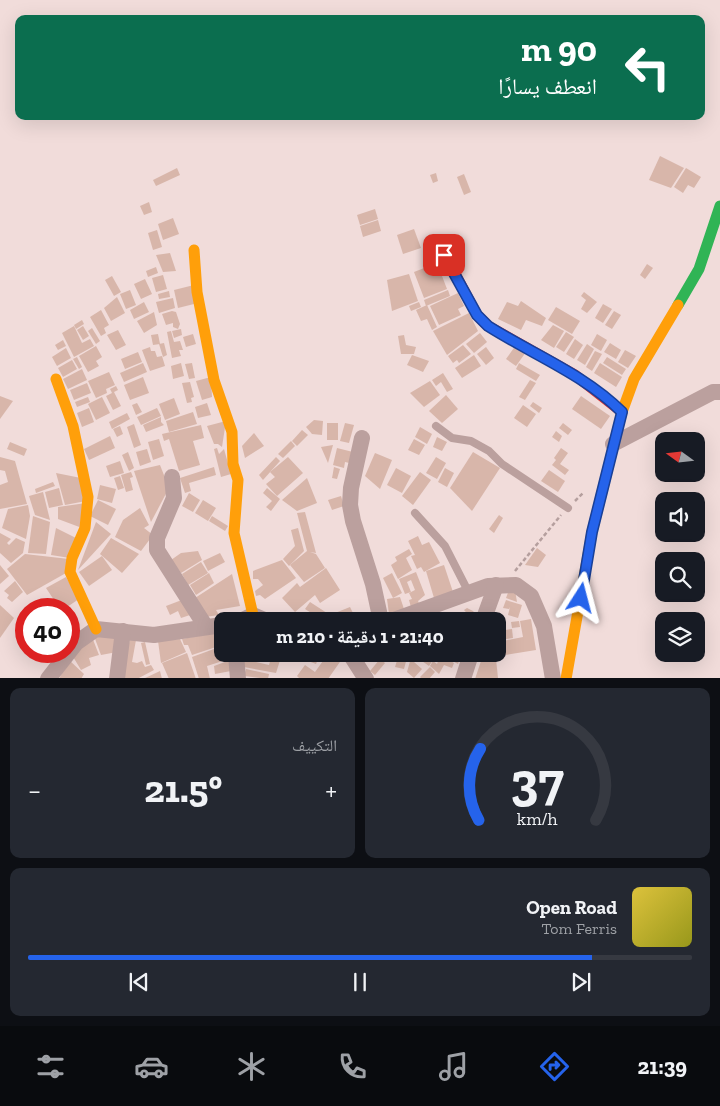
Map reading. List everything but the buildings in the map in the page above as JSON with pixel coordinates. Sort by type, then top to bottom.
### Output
[{"type":"street","points":[[566,678],[592,532],[622,412],[634,379],[699,269],[720,206]]},
{"type":"street","points":[[194,250],[197,292],[214,380],[232,432],[233,464],[238,480],[234,533],[252,612]]},
{"type":"street","points":[[444,255],[477,315],[488,326],[588,384],[609,399],[622,412]]},
{"type":"street","points":[[56,379],[73,426],[88,497],[85,528],[72,558],[70,572],[96,629]]},
{"type":"street","points":[[613,444],[713,392],[720,392]]},
{"type":"street","points":[[362,438],[351,488],[350,505],[352,521],[374,584],[379,612]]},
{"type":"street","points":[[172,477],[174,498],[158,538],[157,550],[206,627]]},
{"type":"street","points":[[487,612],[500,585]]},
{"type":"street","points":[[418,612],[500,585],[516,585],[530,596],[544,626],[553,678]]},
{"type":"street","points":[[48,678],[76,643],[96,629],[154,635],[214,626]]},
{"type":"street","points":[[117,678],[123,631]]},
{"type":"street","points":[[237,662],[238,678]]},
{"type":"street","points":[[355,662],[366,678]]},
{"type":"street","points":[[463,678],[468,662]]},
{"type":"lane","points":[[436,426],[452,438],[470,441],[490,450],[502,464],[568,508]]},
{"type":"lane","points":[[415,513],[445,546],[470,595]]},
{"type":"path","points":[[500,585],[587,488]]},
{"type":"traffic: fast","points":[[678,305],[699,269],[720,206]]},
{"type":"traffic: slow","points":[[194,250],[197,292],[214,380],[232,432],[233,464],[238,480],[234,533],[252,612]]},
{"type":"traffic: slow","points":[[566,678],[592,532],[622,412],[634,379],[678,305]]},
{"type":"traffic: slow","points":[[56,379],[73,426],[88,497],[85,528],[72,558],[70,572],[96,629]]},
{"type":"traffic: jam","points":[[445,255],[477,315],[488,326],[575,375],[622,412]]},
{"type":"route","points":[[444,255],[477,315],[488,326],[588,384],[609,399],[622,412],[592,532],[581,598]]}]
